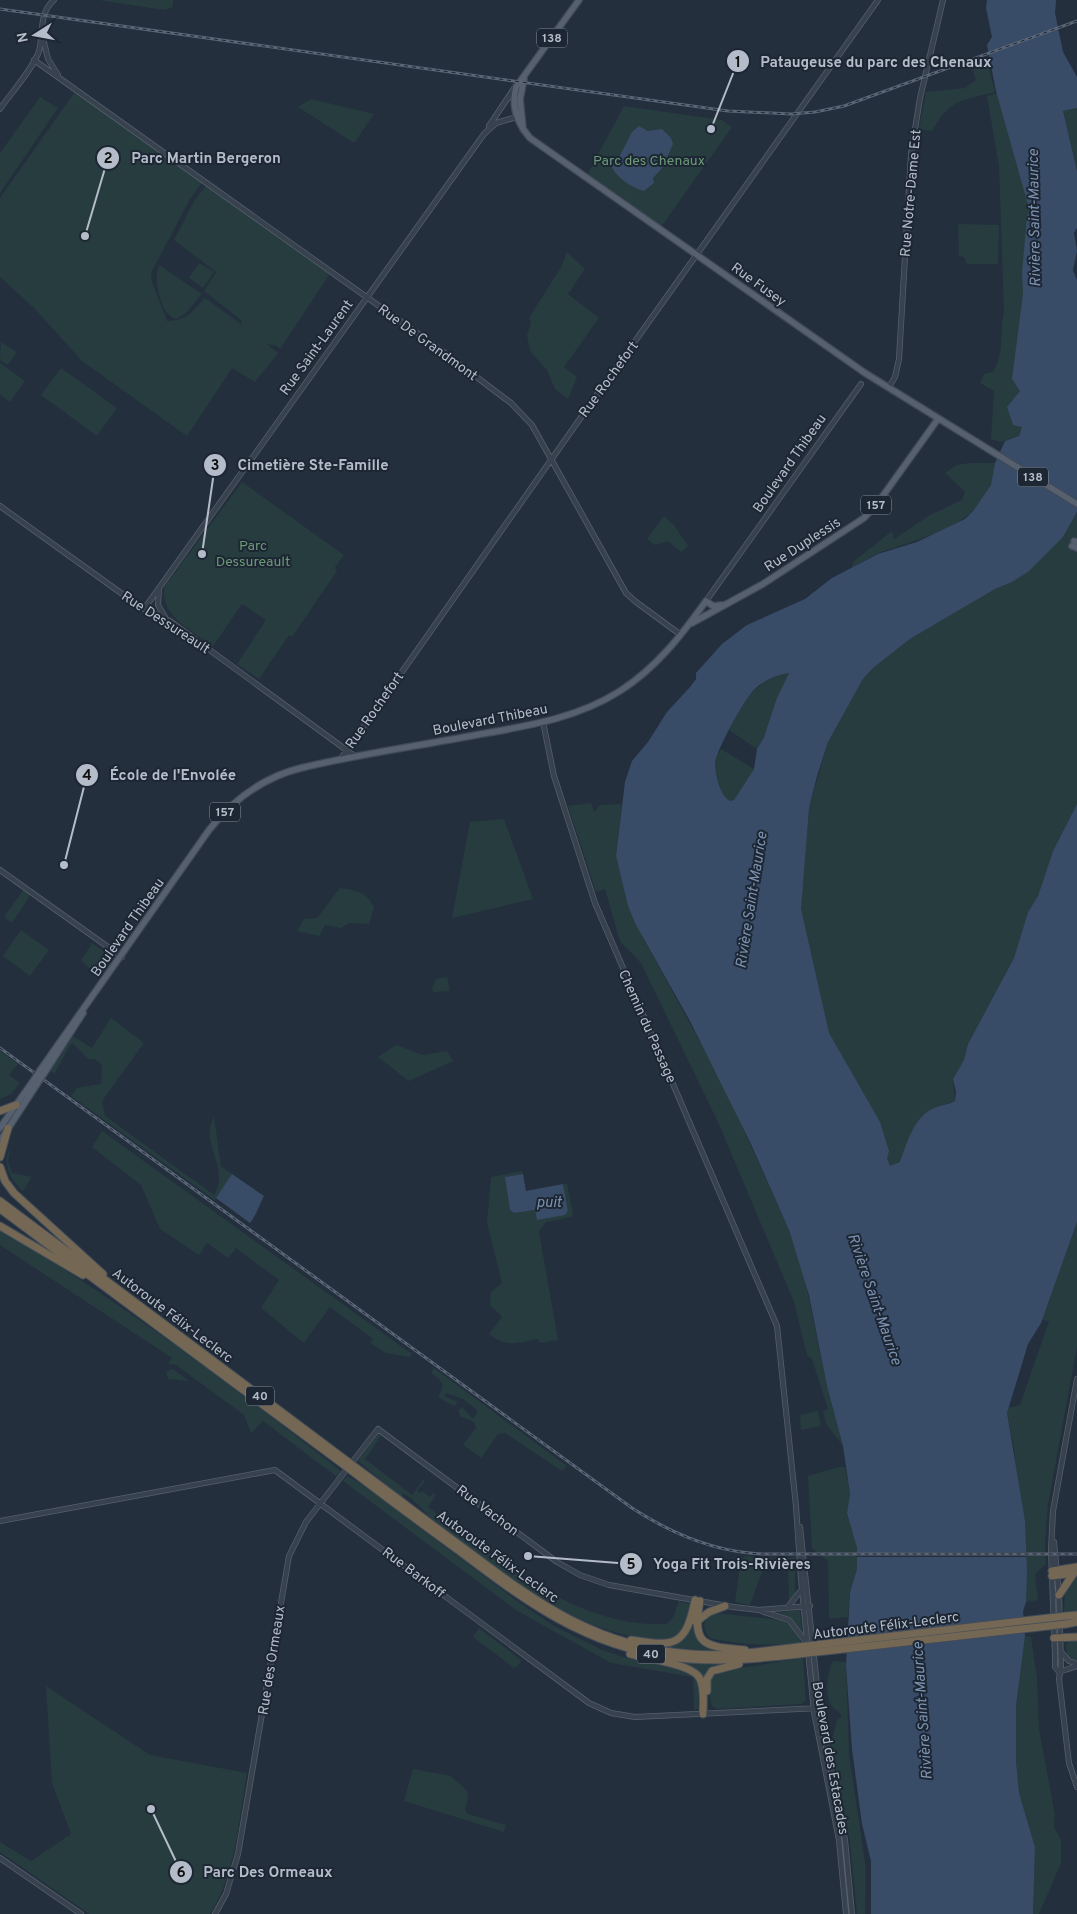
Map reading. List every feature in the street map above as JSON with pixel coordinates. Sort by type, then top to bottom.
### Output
[{"type":"highway","points":[[0,1110],[16,1104]]},
{"type":"highway","points":[[0,1157],[8,1128]]},
{"type":"highway","points":[[0,1167],[3,1178],[14,1193],[125,1295]]},
{"type":"highway","name":"Autoroute Félix-Leclerc","points":[[0,1201],[526,1601],[582,1632],[625,1648],[670,1657],[723,1661],[784,1656],[798,1651]]},
{"type":"highway","name":"Autoroute Félix-Leclerc","points":[[0,1209],[346,1463]]},
{"type":"highway","points":[[0,1226],[107,1288]]},
{"type":"highway","name":"Autoroute Félix-Leclerc","points":[[354,1469],[528,1596],[568,1620],[602,1635],[640,1646],[680,1653],[718,1656],[763,1651],[798,1651],[1066,1620],[1077,1622]]},
{"type":"highway","points":[[1055,1573],[1076,1571]]},
{"type":"highway","points":[[1058,1595],[1076,1571]]},
{"type":"highway","points":[[698,1600],[696,1622],[699,1636],[710,1645],[763,1651]]},
{"type":"highway","points":[[602,1635],[654,1643],[672,1642],[687,1630],[698,1600]]},
{"type":"highway","points":[[696,1622],[709,1612],[726,1606]]},
{"type":"highway","name":"Autoroute Félix-Leclerc","points":[[1066,1620],[1077,1615]]},
{"type":"highway","points":[[582,1632],[632,1654],[694,1671],[702,1682],[705,1714]]},
{"type":"highway","points":[[1057,1638],[1077,1637]]},
{"type":"highway","points":[[705,1714],[707,1680],[713,1671],[723,1667],[784,1656]]},
{"type":"main road","name":"138","points":[[517,85],[579,0]]},
{"type":"main road","name":"Rue Fusey","points":[[519,117],[520,94],[525,76]]},
{"type":"main road","name":"Rue Fusey","points":[[517,85],[515,97],[519,117],[523,128],[536,144],[794,324],[938,419],[1077,504]]},
{"type":"main road","name":"Rue Duplessis","points":[[688,626],[722,605],[772,579],[867,515],[938,419]]},
{"type":"main road","points":[[706,601],[714,606],[722,605]]},
{"type":"main road","name":"Boulevard Thibeau","points":[[0,1140],[74,1020],[85,1009],[122,957],[209,830],[232,805],[253,789],[278,775],[340,760],[543,722],[589,707],[620,691],[653,665],[681,635],[706,601]]},
{"type":"main road","name":"Boulevard Thibeau","points":[[0,1128],[16,1104],[35,1082]]},
{"type":"street","points":[[0,109],[39,50],[41,27],[46,9],[54,0]]},
{"type":"street","name":"Rue Rochefort","points":[[340,760],[551,459],[878,0]]},
{"type":"street","name":"Rue Notre-Dame Est","points":[[889,387],[896,375],[899,359],[911,150],[920,98],[943,0]]},
{"type":"street","points":[[41,27],[48,59],[62,80]]},
{"type":"street","name":"Rue De Grandmont","points":[[34,60],[367,297],[521,411],[529,421],[628,595],[681,635]]},
{"type":"street","points":[[487,130],[517,85]]},
{"type":"street","name":"Rue Saint-Laurent","points":[[144,609],[487,130],[497,122],[519,117]]},
{"type":"street","name":"Boulevard Thibeau","points":[[706,601],[861,384]]},
{"type":"street","name":"Rue Dessureault","points":[[0,506],[144,609],[167,620],[356,757]]},
{"type":"street","points":[[160,586],[158,605],[167,620]]},
{"type":"street","name":"Chemin du Passage","points":[[543,722],[553,773],[595,903],[776,1322]]},
{"type":"street","points":[[0,870],[122,957]]},
{"type":"street","name":"Boulevard des Estacades","points":[[776,1322],[781,1348],[797,1514],[803,1606],[813,1709],[839,1840],[846,1914]]},
{"type":"street","points":[[1077,1379],[1055,1495],[1053,1539],[1056,1550],[1057,1638],[1061,1652],[1059,1672],[1069,1763],[1077,1787]]},
{"type":"street","name":"Rue des Ormeaux","points":[[215,1914],[231,1878],[240,1843],[287,1563],[300,1532],[378,1429]]},
{"type":"street","name":"Rue Vachon","points":[[378,1429],[568,1569],[609,1585],[726,1606],[756,1610],[810,1606]]},
{"type":"street","name":"Rue Barkoff","points":[[0,1521],[273,1470],[281,1473],[322,1503],[594,1706],[612,1714],[633,1717],[820,1708]]},
{"type":"street","name":"Boulevard des Estacades","points":[[797,1514],[810,1606],[820,1708],[845,1840],[852,1914]]},
{"type":"street","points":[[1055,1573],[1058,1595],[1055,1666],[1059,1672]]},
{"type":"street","points":[[787,1608],[802,1589]]},
{"type":"street","points":[[756,1610],[790,1621],[807,1643]]},
{"type":"street","points":[[1061,1652],[1068,1661],[1077,1665]]},
{"type":"street","points":[[1059,1672],[1077,1665]]},
{"type":"street","points":[[0,1858],[80,1914]]},
{"type":"street","points":[[844,1892],[850,1892]]},
{"type":"green space","points":[[99,0],[173,0],[173,7],[164,10]]},
{"type":"green space","points":[[987,62],[995,92],[958,102],[945,112],[932,131],[919,129],[926,92],[965,88],[976,80],[971,64]]},
{"type":"green space","points":[[77,89],[204,180],[190,199],[151,273],[152,282],[167,321],[174,321],[184,317],[193,311],[205,298],[242,325],[241,320],[204,291],[216,272],[174,240],[194,201],[208,183],[331,272],[280,349],[277,346],[267,344],[278,353],[255,382],[232,368],[187,436],[82,361],[35,309],[0,277],[0,198]]},
{"type":"green space","points":[[999,93],[1032,212],[1023,395],[1007,407],[1013,425],[1022,426],[1019,436],[1000,442],[991,439],[994,391],[980,383],[984,374],[993,372],[997,365],[1004,311],[999,166],[987,96]]},
{"type":"green space","points":[[40,97],[58,108],[0,193],[0,153]]},
{"type":"green space","points":[[311,99],[374,114],[354,143],[298,107]]},
{"type":"green space","name":"Parc des Chenaux","points":[[624,106],[722,120],[732,127],[661,227],[586,177]]},
{"type":"green space","points":[[1077,108],[1077,171],[1063,111]]},
{"type":"green space","points":[[958,224],[999,225],[998,264],[967,264],[964,257],[959,256]]},
{"type":"green space","points":[[567,252],[585,269],[568,294],[599,318],[564,367],[577,377],[568,399],[555,389],[547,370],[530,351],[527,335],[531,323],[529,318],[561,267]]},
{"type":"green space","points":[[199,263],[214,272],[203,288],[189,278]]},
{"type":"green space","points":[[159,265],[202,294],[185,314],[176,319],[166,311],[159,295],[157,271]]},
{"type":"green space","points":[[1,342],[17,352],[8,365],[0,360]]},
{"type":"green space","points":[[0,363],[25,381],[10,402],[0,394]]},
{"type":"green space","points":[[61,368],[117,408],[97,436],[41,395]]},
{"type":"green space","points":[[995,463],[991,486],[982,501],[970,513],[957,523],[927,537],[879,553],[852,568],[853,562],[892,531],[894,539],[930,515],[962,500],[965,492],[945,473],[956,465]]},
{"type":"green space","name":"Parc Dessureault","points":[[242,482],[344,555],[335,567],[337,571],[292,637],[289,635],[259,679],[237,664],[266,620],[242,604],[213,646],[171,614],[166,606],[164,596],[165,586]]},
{"type":"green space","points":[[1077,512],[1077,804],[1053,851],[1038,896],[1028,912],[1014,958],[968,1044],[964,1060],[953,1079],[955,1101],[934,1108],[917,1124],[896,1182],[680,819],[721,749],[754,769],[742,788],[804,854],[809,808],[828,742],[863,679],[873,668],[910,639],[995,589],[1012,582],[1063,537]]},
{"type":"green space","points":[[664,516],[674,525],[688,546],[681,552],[668,541],[655,545],[647,539]]},
{"type":"green space","points":[[789,672],[757,749],[729,730],[733,720],[751,693],[768,680]]},
{"type":"green space","points":[[591,803],[594,812],[600,805],[622,804],[616,856],[628,906],[643,938],[723,1084],[789,1230],[804,1275],[827,1386],[843,1446],[826,1424],[823,1411],[828,1409],[812,1359],[807,1355],[794,1302],[718,1122],[641,963],[620,941],[605,889],[596,892],[568,806]]},
{"type":"green space","points":[[504,819],[533,899],[452,918],[470,822]]},
{"type":"green space","points":[[26,886],[33,891],[12,923],[4,917]]},
{"type":"green space","points":[[340,888],[356,891],[368,898],[374,908],[369,924],[349,923],[341,928],[325,925],[319,936],[297,931],[304,919],[317,918]]},
{"type":"green space","points":[[21,930],[49,950],[30,976],[3,956]]},
{"type":"green space","points":[[92,943],[113,958],[100,977],[81,961]]},
{"type":"green space","points":[[447,977],[450,991],[433,992],[432,988],[436,979]]},
{"type":"green space","points":[[111,1018],[144,1043],[102,1101],[105,1116],[214,1195],[219,1175],[210,1136],[210,1126],[214,1117],[221,1166],[232,1174],[215,1200],[71,1096],[77,1088],[101,1084],[102,1065],[95,1059],[88,1059],[73,1043],[70,1045],[55,1073],[50,1071],[73,1036],[92,1048]]},
{"type":"green space","points":[[396,1045],[423,1055],[447,1051],[453,1061],[409,1081],[378,1057]]},
{"type":"green space","points":[[0,1051],[18,1064],[9,1075],[20,1083],[11,1094],[0,1099]]},
{"type":"green space","points":[[102,1131],[412,1354],[410,1357],[386,1353],[370,1343],[373,1339],[330,1307],[304,1343],[261,1308],[279,1280],[236,1248],[228,1258],[207,1243],[199,1255],[160,1229],[141,1185],[92,1147]]},
{"type":"green space","points":[[10,1148],[8,1162],[12,1173],[32,1177],[23,1191],[14,1182],[7,1165]]},
{"type":"green space","points":[[522,1171],[523,1174],[506,1177],[510,1210],[514,1213],[535,1210],[537,1220],[568,1211],[563,1184],[567,1184],[573,1214],[571,1217],[546,1222],[539,1232],[558,1340],[540,1343],[538,1339],[506,1343],[489,1334],[502,1317],[490,1305],[491,1292],[502,1283],[487,1223],[491,1177]]},
{"type":"green space","points":[[1077,1222],[1077,1347],[1048,1504],[1045,1544],[1046,1564],[1035,1574],[1038,1600],[1026,1602],[1026,1577],[1014,1448],[1007,1413],[1008,1408],[1020,1405],[1049,1321],[1042,1320]]},
{"type":"green space","points":[[0,1230],[89,1285],[175,1345],[341,1471],[337,1477],[263,1421],[251,1433],[244,1415],[176,1365],[168,1364],[172,1358],[0,1245]]},
{"type":"green space","points":[[434,1368],[567,1466],[562,1471],[505,1433],[498,1434],[481,1458],[463,1445],[476,1428],[474,1422],[460,1416],[458,1410],[462,1407],[473,1419],[478,1411],[463,1399],[446,1393],[444,1396],[458,1402],[454,1406],[439,1398],[443,1386],[439,1379],[431,1373]]},
{"type":"green space","points":[[173,1369],[189,1381],[168,1379],[166,1372]]},
{"type":"green space","points":[[818,1411],[821,1426],[801,1430],[800,1415]]},
{"type":"green space","points":[[378,1434],[381,1436],[365,1459],[412,1495],[423,1480],[425,1481],[417,1491],[420,1493],[422,1491],[430,1497],[433,1493],[436,1495],[428,1507],[481,1547],[538,1586],[600,1615],[632,1622],[666,1624],[673,1618],[679,1601],[689,1603],[689,1618],[684,1628],[673,1638],[664,1640],[636,1637],[607,1630],[554,1606],[528,1590],[433,1520],[411,1498],[402,1493],[403,1498],[358,1461]]},
{"type":"green space","points":[[845,1467],[850,1494],[847,1513],[857,1548],[858,1559],[850,1592],[848,1617],[829,1619],[828,1561],[812,1548],[808,1476]]},
{"type":"green space","points":[[347,1476],[363,1485],[517,1601],[554,1626],[602,1650],[627,1658],[686,1671],[696,1677],[699,1684],[698,1708],[694,1711],[693,1677],[611,1663],[516,1610],[343,1481]]},
{"type":"green space","points":[[745,1556],[784,1559],[795,1557],[795,1595],[789,1602],[788,1565],[764,1566],[750,1605],[735,1602],[741,1559]]},
{"type":"green space","points":[[1077,1576],[1077,1611],[1064,1613],[1065,1592]]},
{"type":"green space","points":[[800,1610],[802,1633],[791,1619],[774,1613]]},
{"type":"green space","points":[[714,1613],[782,1620],[794,1629],[801,1643],[755,1644],[710,1638],[705,1631],[704,1624],[707,1618]]},
{"type":"green space","points":[[693,1620],[696,1637],[699,1641],[707,1647],[719,1651],[662,1647],[685,1634]]},
{"type":"green space","points":[[479,1628],[521,1660],[520,1662],[523,1660],[514,1668],[473,1637]]},
{"type":"green space","points":[[1025,1636],[1031,1637],[1037,1678],[1039,1729],[1055,1815],[1054,1827],[1061,1840],[1061,1863],[1039,1914],[1033,1914],[1035,1847],[1019,1793],[1016,1761],[1016,1706]]},
{"type":"green space","points":[[1070,1640],[1077,1640],[1077,1660],[1072,1660],[1067,1655],[1066,1645]]},
{"type":"green space","points":[[803,1658],[806,1700],[802,1704],[717,1709],[712,1706],[709,1695],[711,1681],[713,1677],[722,1671]]},
{"type":"green space","points":[[669,1661],[722,1665],[710,1669],[704,1679],[693,1667]]},
{"type":"green space","points":[[833,1661],[846,1662],[849,1754],[866,1869],[865,1914],[857,1914],[850,1842],[831,1744],[837,1720],[842,1716],[831,1705],[827,1689],[828,1676]]},
{"type":"green space","points":[[46,1686],[150,1755],[247,1773],[231,1864],[219,1898],[210,1914],[89,1914],[0,1852],[0,1842],[31,1861],[71,1834],[52,1783]]},
{"type":"green space","points":[[413,1769],[451,1776],[467,1791],[468,1798],[465,1810],[468,1814],[506,1825],[504,1832],[404,1801]]},
{"type":"water","name":"Rivière Saint-Maurice","points":[[987,0],[1056,0],[1055,13],[1063,52],[1077,77],[1077,108],[1063,111],[1077,171],[1077,228],[1074,233],[1077,251],[1073,270],[1077,280],[1077,512],[1063,537],[1029,571],[910,639],[873,668],[863,679],[828,742],[817,776],[809,808],[801,909],[829,1033],[880,1122],[889,1151],[887,1159],[890,1166],[900,1162],[915,1125],[925,1113],[955,1101],[956,1092],[953,1079],[964,1060],[968,1044],[1014,958],[1028,912],[1038,896],[1053,851],[1077,804],[1077,1222],[1041,1323],[1028,1344],[1007,1413],[1025,1521],[1027,1573],[1026,1602],[1023,1611],[1025,1636],[1016,1706],[1016,1761],[1019,1793],[1035,1847],[1033,1914],[871,1914],[871,1861],[862,1824],[852,1749],[846,1666],[850,1592],[857,1569],[857,1548],[847,1513],[850,1494],[843,1446],[827,1386],[809,1295],[789,1230],[750,1142],[690,1021],[636,925],[628,906],[616,856],[625,782],[632,761],[648,742],[667,712],[691,686],[696,679],[696,673],[722,644],[747,625],[805,599],[832,578],[878,554],[917,542],[965,519],[974,510],[991,485],[995,463],[1005,441],[1019,436],[1022,427],[1013,425],[1007,407],[1020,391],[1012,379],[1023,294],[1022,273],[1027,216],[1030,212],[996,91],[987,45],[992,37],[986,8]],"holes":[[[789,673],[777,698],[764,737],[757,749],[754,769],[734,800],[730,801],[721,790],[715,763],[725,736],[750,694],[755,689],[771,678]]]},
{"type":"water","points":[[639,126],[648,131],[662,129],[671,138],[673,144],[663,167],[653,178],[654,183],[644,191],[634,187],[618,176],[610,162],[617,161],[632,132]]},
{"type":"water","points":[[232,1174],[264,1196],[250,1223],[216,1198]]},
{"type":"water","name":"puit","points":[[523,1174],[526,1191],[563,1184],[568,1211],[565,1215],[537,1220],[535,1210],[514,1213],[510,1210],[505,1177]]},
{"type":"pier","points":[[1027,1552],[1027,1557],[855,1557],[855,1553]]},
{"type":"railway","points":[[0,9],[728,111],[791,114],[815,112],[844,106],[1077,21]]},
{"type":"railway","points":[[0,1048],[632,1508],[662,1526],[694,1540],[744,1553],[1077,1554]]},
{"type":"place","name":"Pataugeuse du parc des Chenaux","points":[[711,129]]},
{"type":"place","name":"Parc Martin Bergeron","points":[[85,236]]},
{"type":"place","name":"Cimetière Ste-Famille","points":[[202,554]]},
{"type":"place","name":"École de l'Envolée","points":[[64,865]]},
{"type":"place","name":"Yoga Fit Trois-Rivières","points":[[528,1556]]},
{"type":"place","name":"Parc Des Ormeaux","points":[[151,1809]]}]
